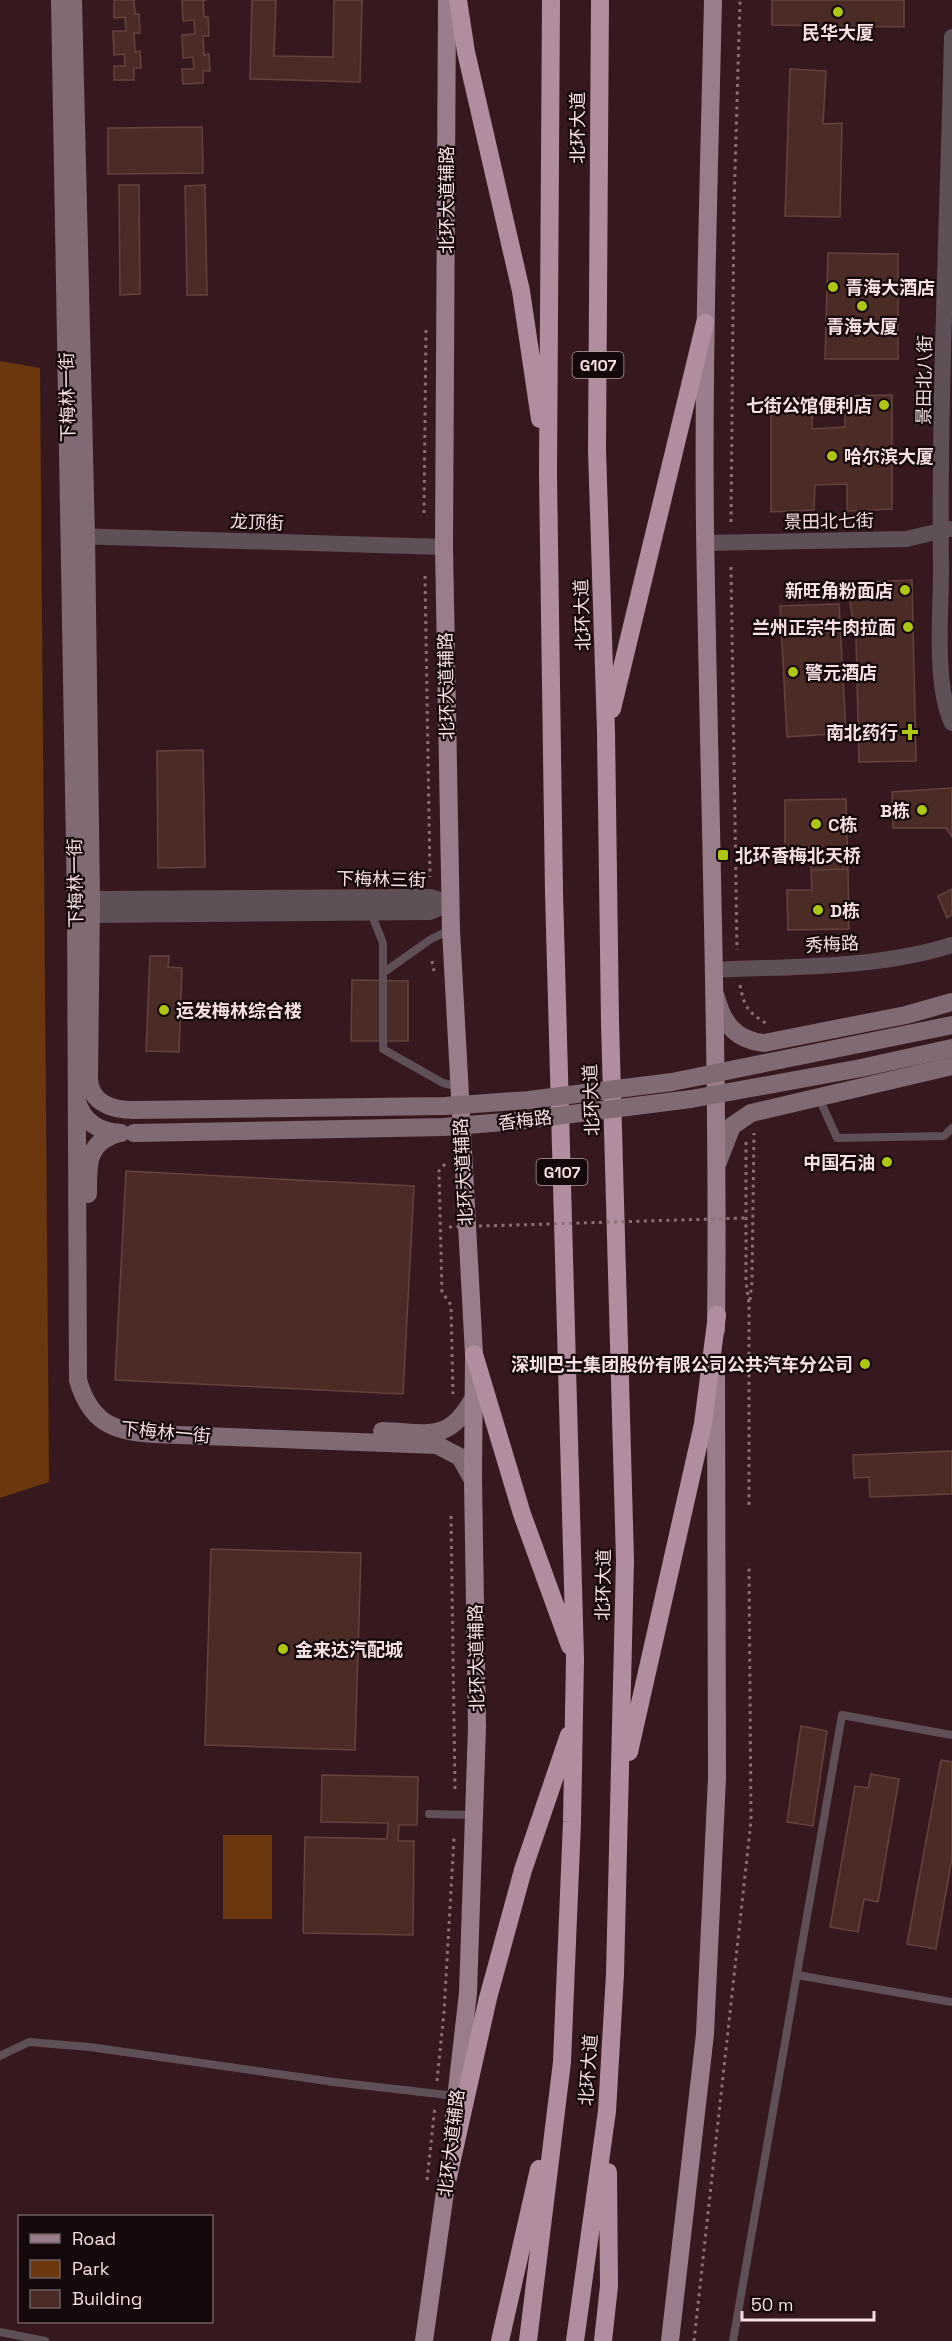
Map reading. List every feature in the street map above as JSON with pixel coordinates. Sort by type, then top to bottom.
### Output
[{"type":"highway","points":[[458,0],[466,52],[521,291],[548,475]]},
{"type":"highway","name":"北环大道","points":[[528,2341],[562,2062],[575,1659],[554,892],[548,475],[551,0]]},
{"type":"highway","name":"北环大道","points":[[574,2341],[607,2110],[615,1974],[625,1560],[610,1022],[606,731],[597,450],[600,0]]},
{"type":"highway","points":[[606,731],[705,323]]},
{"type":"highway","points":[[620,1798],[647,1668],[703,1424],[717,1315]]},
{"type":"highway","points":[[474,1354],[544,1581],[575,1659]]},
{"type":"highway","points":[[446,2186],[488,1998],[518,1891],[574,1720]]},
{"type":"highway","points":[[500,2341],[562,2062]]},
{"type":"highway","points":[[603,2341],[609,2286],[607,2110]]},
{"type":"main road","name":"北环大道辅路","points":[[424,2341],[446,2186],[468,1993],[477,1727],[473,1480],[474,1354],[450,903],[444,547],[447,0]]},
{"type":"main road","points":[[670,2341],[705,2034],[717,1790],[717,1315],[705,323],[713,0]]},
{"type":"street","name":"下梅林一街","points":[[60,0],[78,536],[89,1074]]},
{"type":"street","name":"下梅林一街","points":[[73,0],[78,536]]},
{"type":"street","name":"景田北八街","points":[[952,37],[946,530],[941,681],[952,723]]},
{"type":"street","name":"景田北七街","points":[[706,543],[906,539],[946,530]]},
{"type":"street","name":"龙顶街","points":[[78,536],[444,547]]},
{"type":"street","name":"下梅林三街","points":[[86,906],[430,897],[450,903]]},
{"type":"street","name":"下梅林三街","points":[[86,906],[371,913],[430,912],[450,903]]},
{"type":"street","name":"下梅林一街","points":[[86,906],[76,1096],[78,1380],[87,1404],[96,1416],[115,1428],[146,1434],[438,1439]]},
{"type":"street","name":"秀梅路","points":[[713,978],[888,960],[922,955],[952,945]]},
{"type":"street","points":[[713,978],[720,1011],[728,1026],[734,1032],[757,1042],[774,1034],[906,1015],[952,1002]]},
{"type":"street","name":"香梅路","points":[[89,1074],[90,1088],[100,1102],[121,1110],[445,1106],[550,1098],[711,1076],[952,1025]]},
{"type":"street","points":[[774,1034],[761,1071],[762,1082],[768,1092],[777,1099],[790,1104]]},
{"type":"street","name":"香梅路","points":[[76,1096],[81,1113],[87,1120],[102,1130],[127,1133],[444,1127],[516,1121],[691,1099],[872,1066],[952,1048]]},
{"type":"street","points":[[715,1173],[720,1153],[732,1125],[751,1113],[952,1066]]},
{"type":"street","name":"下梅林一街","points":[[127,1133],[104,1139],[97,1145],[92,1152],[88,1172],[89,1367],[93,1389],[105,1408],[125,1419],[144,1423],[438,1439]]},
{"type":"street","points":[[473,1400],[464,1417],[438,1439],[460,1457],[473,1480]]},
{"type":"lane","points":[[371,913],[383,943],[383,1049],[443,1083],[459,1087]]},
{"type":"lane","points":[[383,973],[431,939],[451,930]]},
{"type":"lane","points":[[819,1098],[837,1138],[944,1136],[952,1128]]},
{"type":"lane","points":[[733,2341],[842,1715],[952,1735]]},
{"type":"lane","points":[[429,1814],[474,1815]]},
{"type":"lane","points":[[797,1975],[952,2002]]},
{"type":"lane","points":[[0,2056],[29,2042],[90,2047],[312,2079],[456,2096]]},
{"type":"lane","points":[[0,2332],[45,2341]]},
{"type":"path","points":[[731,522],[734,206],[740,0]]},
{"type":"path","points":[[731,567],[738,950]]},
{"type":"path","points":[[425,576],[430,877]]},
{"type":"path","points":[[739,983],[743,1000],[750,1013],[767,1025],[774,1034]]},
{"type":"path","points":[[749,1304],[752,1282],[754,1128]]},
{"type":"path","points":[[746,1137],[749,1508]]},
{"type":"path","points":[[447,1161],[439,1171],[442,1292],[451,1305]]},
{"type":"path","points":[[449,1227],[745,1218]]},
{"type":"path","points":[[451,1296],[453,1394]]},
{"type":"path","points":[[451,1516],[455,1797]]},
{"type":"path","points":[[694,2341],[751,1821],[749,1564]]},
{"type":"green space","points":[[0,361],[40,368],[49,1482],[0,1498]]},
{"type":"green space","points":[[223,1835],[272,1835],[272,1919],[223,1919]]},
{"type":"building","points":[[114,0],[134,0],[135,14],[139,14],[140,33],[134,33],[135,52],[140,51],[141,68],[134,68],[134,80],[114,80],[114,66],[125,66],[124,54],[114,55],[113,31],[126,31],[125,17],[114,18]]},
{"type":"building","points":[[182,0],[206,0],[203,1],[204,17],[208,17],[209,36],[203,36],[204,55],[209,54],[210,71],[203,71],[203,83],[183,84],[182,69],[194,69],[193,57],[183,58],[182,35],[195,34],[194,20],[183,21]]},
{"type":"building","points":[[252,0],[276,0],[274,56],[333,57],[334,0],[362,0],[360,82],[250,79]]},
{"type":"building","name":"民华大厦","points":[[772,0],[904,0],[904,27],[772,25]]},
{"type":"building","points":[[790,69],[826,71],[823,124],[842,123],[840,217],[785,216]]},
{"type":"building","points":[[202,127],[203,173],[108,174],[108,128]]},
{"type":"building","points":[[119,185],[139,185],[140,294],[120,295]]},
{"type":"building","points":[[205,185],[207,295],[187,295],[185,186]]},
{"type":"building","name":"青海大厦","points":[[828,253],[898,254],[898,359],[825,359]]},
{"type":"building","name":"哈尔滨大厦","points":[[892,395],[892,509],[847,511],[847,484],[815,485],[814,510],[771,512],[771,398],[812,398],[812,429],[845,427],[845,396]]},
{"type":"building","points":[[912,580],[916,761],[859,762],[856,639],[847,583]]},
{"type":"building","points":[[839,604],[846,733],[787,737],[780,606]]},
{"type":"building","points":[[203,750],[205,867],[158,868],[157,751]]},
{"type":"building","name":"B栋","points":[[952,788],[952,837],[946,828],[893,828],[892,792]]},
{"type":"building","name":"C栋","points":[[846,799],[848,869],[811,870],[811,848],[785,848],[785,800]]},
{"type":"building","name":"D栋","points":[[848,869],[849,929],[788,930],[787,890],[812,890],[811,870]]},
{"type":"building","points":[[952,889],[952,915],[947,918],[938,896]]},
{"type":"building","name":"运发梅林综合楼","points":[[150,956],[169,956],[168,967],[182,968],[179,1052],[146,1051]]},
{"type":"building","points":[[352,980],[408,981],[408,1041],[351,1041]]},
{"type":"building","points":[[126,1171],[414,1186],[403,1394],[115,1380]]},
{"type":"building","points":[[952,1451],[952,1494],[870,1497],[869,1477],[854,1478],[853,1455]]},
{"type":"building","name":"金来达汽配城","points":[[211,1549],[361,1553],[355,1750],[205,1745]]},
{"type":"building","points":[[801,1726],[827,1731],[813,1826],[787,1822]]},
{"type":"building","points":[[941,1760],[952,1762],[952,1858],[936,1949],[907,1944]]},
{"type":"building","points":[[871,1774],[899,1779],[878,1902],[864,1899],[858,1932],[830,1927],[855,1786],[868,1788]]},
{"type":"building","points":[[322,1775],[418,1777],[417,1825],[399,1825],[398,1841],[414,1841],[413,1935],[303,1933],[305,1837],[387,1839],[388,1823],[321,1822]]},
{"type":"place","name":"民华大厦","points":[[838,12]]},
{"type":"place","name":"青海大酒店","points":[[833,287]]},
{"type":"place","name":"青海大厦","points":[[862,306]]},
{"type":"place","name":"七街公馆便利店","points":[[884,405]]},
{"type":"place","name":"哈尔滨大厦","points":[[832,456]]},
{"type":"place","name":"新旺角粉面店","points":[[905,590]]},
{"type":"place","name":"兰州正宗牛肉拉面","points":[[908,627]]},
{"type":"place","name":"警元酒店","points":[[793,672]]},
{"type":"place","name":"南北药行","points":[[910,732]]},
{"type":"place","name":"B栋","points":[[922,810]]},
{"type":"place","name":"C栋","points":[[816,824]]},
{"type":"place","name":"北环香梅北天桥","points":[[723,855]]},
{"type":"place","name":"D栋","points":[[818,910]]},
{"type":"place","name":"运发梅林综合楼","points":[[164,1010]]},
{"type":"place","name":"中国石油","points":[[887,1162]]},
{"type":"place","name":"深圳巴士集团股份有限公司公共汽车分公司","points":[[865,1364]]},
{"type":"place","name":"金来达汽配城","points":[[283,1649]]}]
